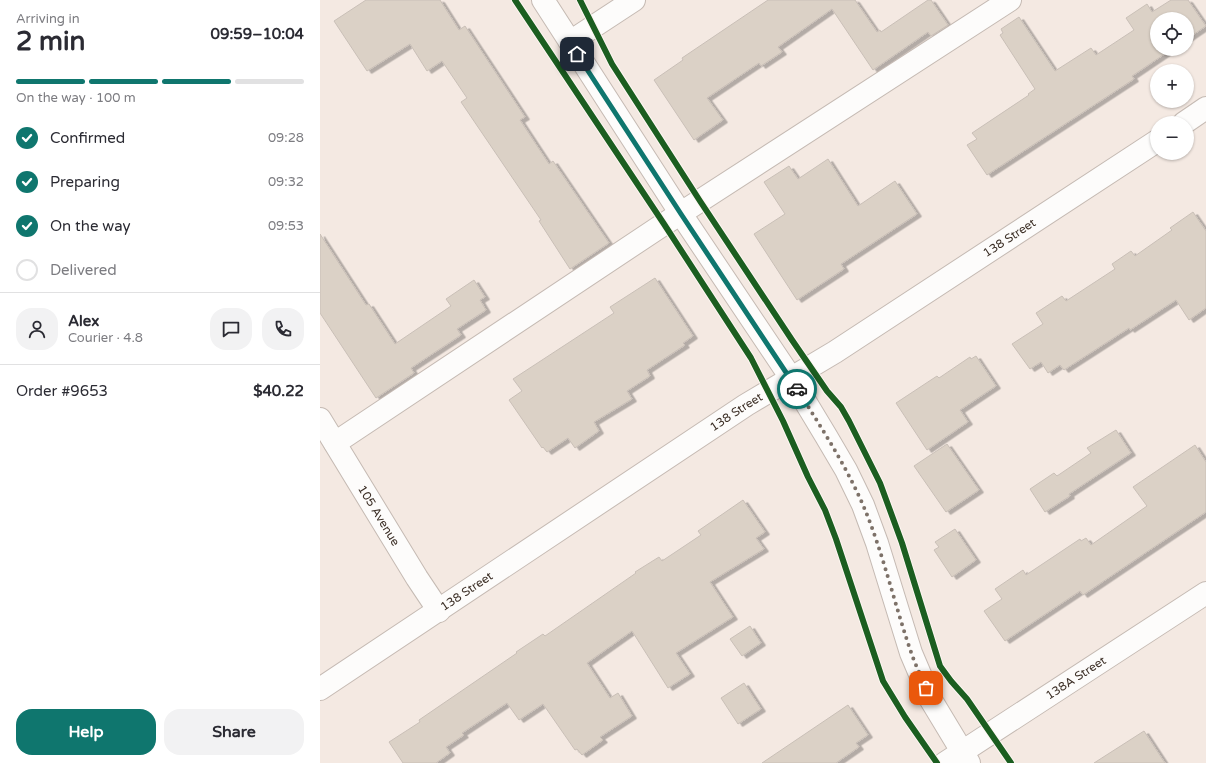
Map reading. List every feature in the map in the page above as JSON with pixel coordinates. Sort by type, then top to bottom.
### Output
[{"type":"street","points":[[543,0],[681,214],[791,378],[846,470],[863,505],[877,543],[911,653],[959,759]]},
{"type":"street","points":[[570,42],[634,0]]},
{"type":"street","points":[[335,443],[681,214],[1010,0]]},
{"type":"street","points":[[1194,116],[1206,108]]},
{"type":"street","name":"138 Street","points":[[320,689],[746,405],[835,352],[1150,146]]},
{"type":"street","name":"105 Avenue","points":[[320,419],[417,578],[439,611]]},
{"type":"street","name":"138A Street","points":[[959,759],[1206,593]]},
{"type":"building","points":[[366,0],[440,0],[459,30],[465,26],[525,117],[520,120],[549,164],[553,161],[609,243],[570,269],[539,221],[541,220],[461,102],[467,98],[442,61],[427,71],[410,44],[367,71],[334,21]]},
{"type":"building","points":[[768,0],[855,0],[877,32],[880,30],[881,32],[928,0],[931,0],[948,25],[931,36],[928,32],[873,70],[832,9],[778,47],[782,52],[761,66],[759,63],[707,98],[723,120],[694,140],[654,80],[683,60],[682,58]]},
{"type":"building","points":[[1171,0],[1188,0],[1206,26],[1194,34],[1194,12],[1152,12]]},
{"type":"building","points":[[1147,4],[1152,12],[1150,12],[1150,56],[1162,56],[1132,76],[1134,79],[987,175],[967,145],[977,139],[972,133],[1029,95],[1028,94],[1035,89],[1000,35],[1003,33],[1001,29],[1019,17],[1055,71],[1091,48],[1096,55],[1134,30],[1126,18]]},
{"type":"building","points":[[828,159],[858,206],[895,181],[917,214],[841,264],[844,269],[797,300],[754,234],[785,214],[764,182],[789,166],[798,179]]},
{"type":"building","points":[[1193,212],[1206,231],[1206,308],[1189,320],[1176,300],[1064,370],[1060,365],[1048,373],[1041,362],[1030,369],[1012,344],[1043,324],[1036,313],[1062,296],[1066,301],[1115,269],[1112,264],[1131,251],[1135,256],[1172,230],[1170,228]]},
{"type":"building","points":[[320,234],[366,305],[369,304],[395,344],[451,306],[446,299],[474,280],[485,297],[480,300],[486,310],[457,329],[461,335],[411,368],[414,373],[376,398],[320,313]]},
{"type":"building","points":[[655,278],[693,336],[683,343],[685,345],[647,370],[650,376],[627,391],[632,399],[594,422],[599,431],[575,448],[568,438],[547,452],[543,447],[542,448],[509,400],[522,391],[513,379],[614,313],[610,307]]},
{"type":"building","points":[[976,356],[996,386],[960,410],[968,422],[927,450],[896,403],[937,376],[939,378],[970,357],[971,359]]},
{"type":"building","points":[[1116,430],[1131,453],[1069,494],[1070,496],[1045,512],[1030,489],[1054,473],[1057,476],[1091,453],[1087,448]]},
{"type":"building","points":[[947,444],[979,490],[946,512],[914,466]]},
{"type":"building","points":[[1195,445],[1206,462],[1206,512],[1083,595],[1080,591],[1005,641],[984,611],[1002,599],[995,589],[1023,570],[1026,575],[1080,539],[1081,541],[1086,538],[1091,545],[1147,506],[1133,487]]},
{"type":"building","points":[[743,500],[765,532],[756,538],[764,549],[710,582],[733,617],[676,653],[690,674],[668,688],[632,631],[587,663],[610,698],[618,693],[632,716],[600,737],[603,740],[582,755],[577,749],[575,750],[543,704],[519,720],[507,703],[462,733],[464,735],[446,747],[450,753],[436,763],[403,763],[389,742],[420,722],[419,720],[517,653],[516,652],[543,634],[545,636],[636,573],[635,572],[659,557],[662,561],[701,535],[698,531]]},
{"type":"building","points":[[955,529],[976,560],[952,577],[934,550],[939,547],[935,542]]},
{"type":"building","points":[[750,626],[761,643],[742,656],[730,639]]},
{"type":"building","points":[[744,683],[761,709],[738,724],[721,698]]},
{"type":"building","points":[[848,705],[868,735],[856,743],[859,747],[836,763],[762,763]]},
{"type":"building","points":[[1144,731],[1165,763],[1094,763]]},
{"type":"cycle path","points":[[515,0],[751,358],[825,510],[883,681],[905,717],[937,763]]},
{"type":"cycle path","points":[[580,0],[612,64],[792,340],[827,391],[841,407],[849,421],[880,483],[902,543],[940,666],[967,699],[1011,763]]},
{"type":"way so far","points":[[797,389],[846,470],[863,505],[877,543],[911,653],[926,688]]},
{"type":"route","points":[[577,54],[797,389]]}]
